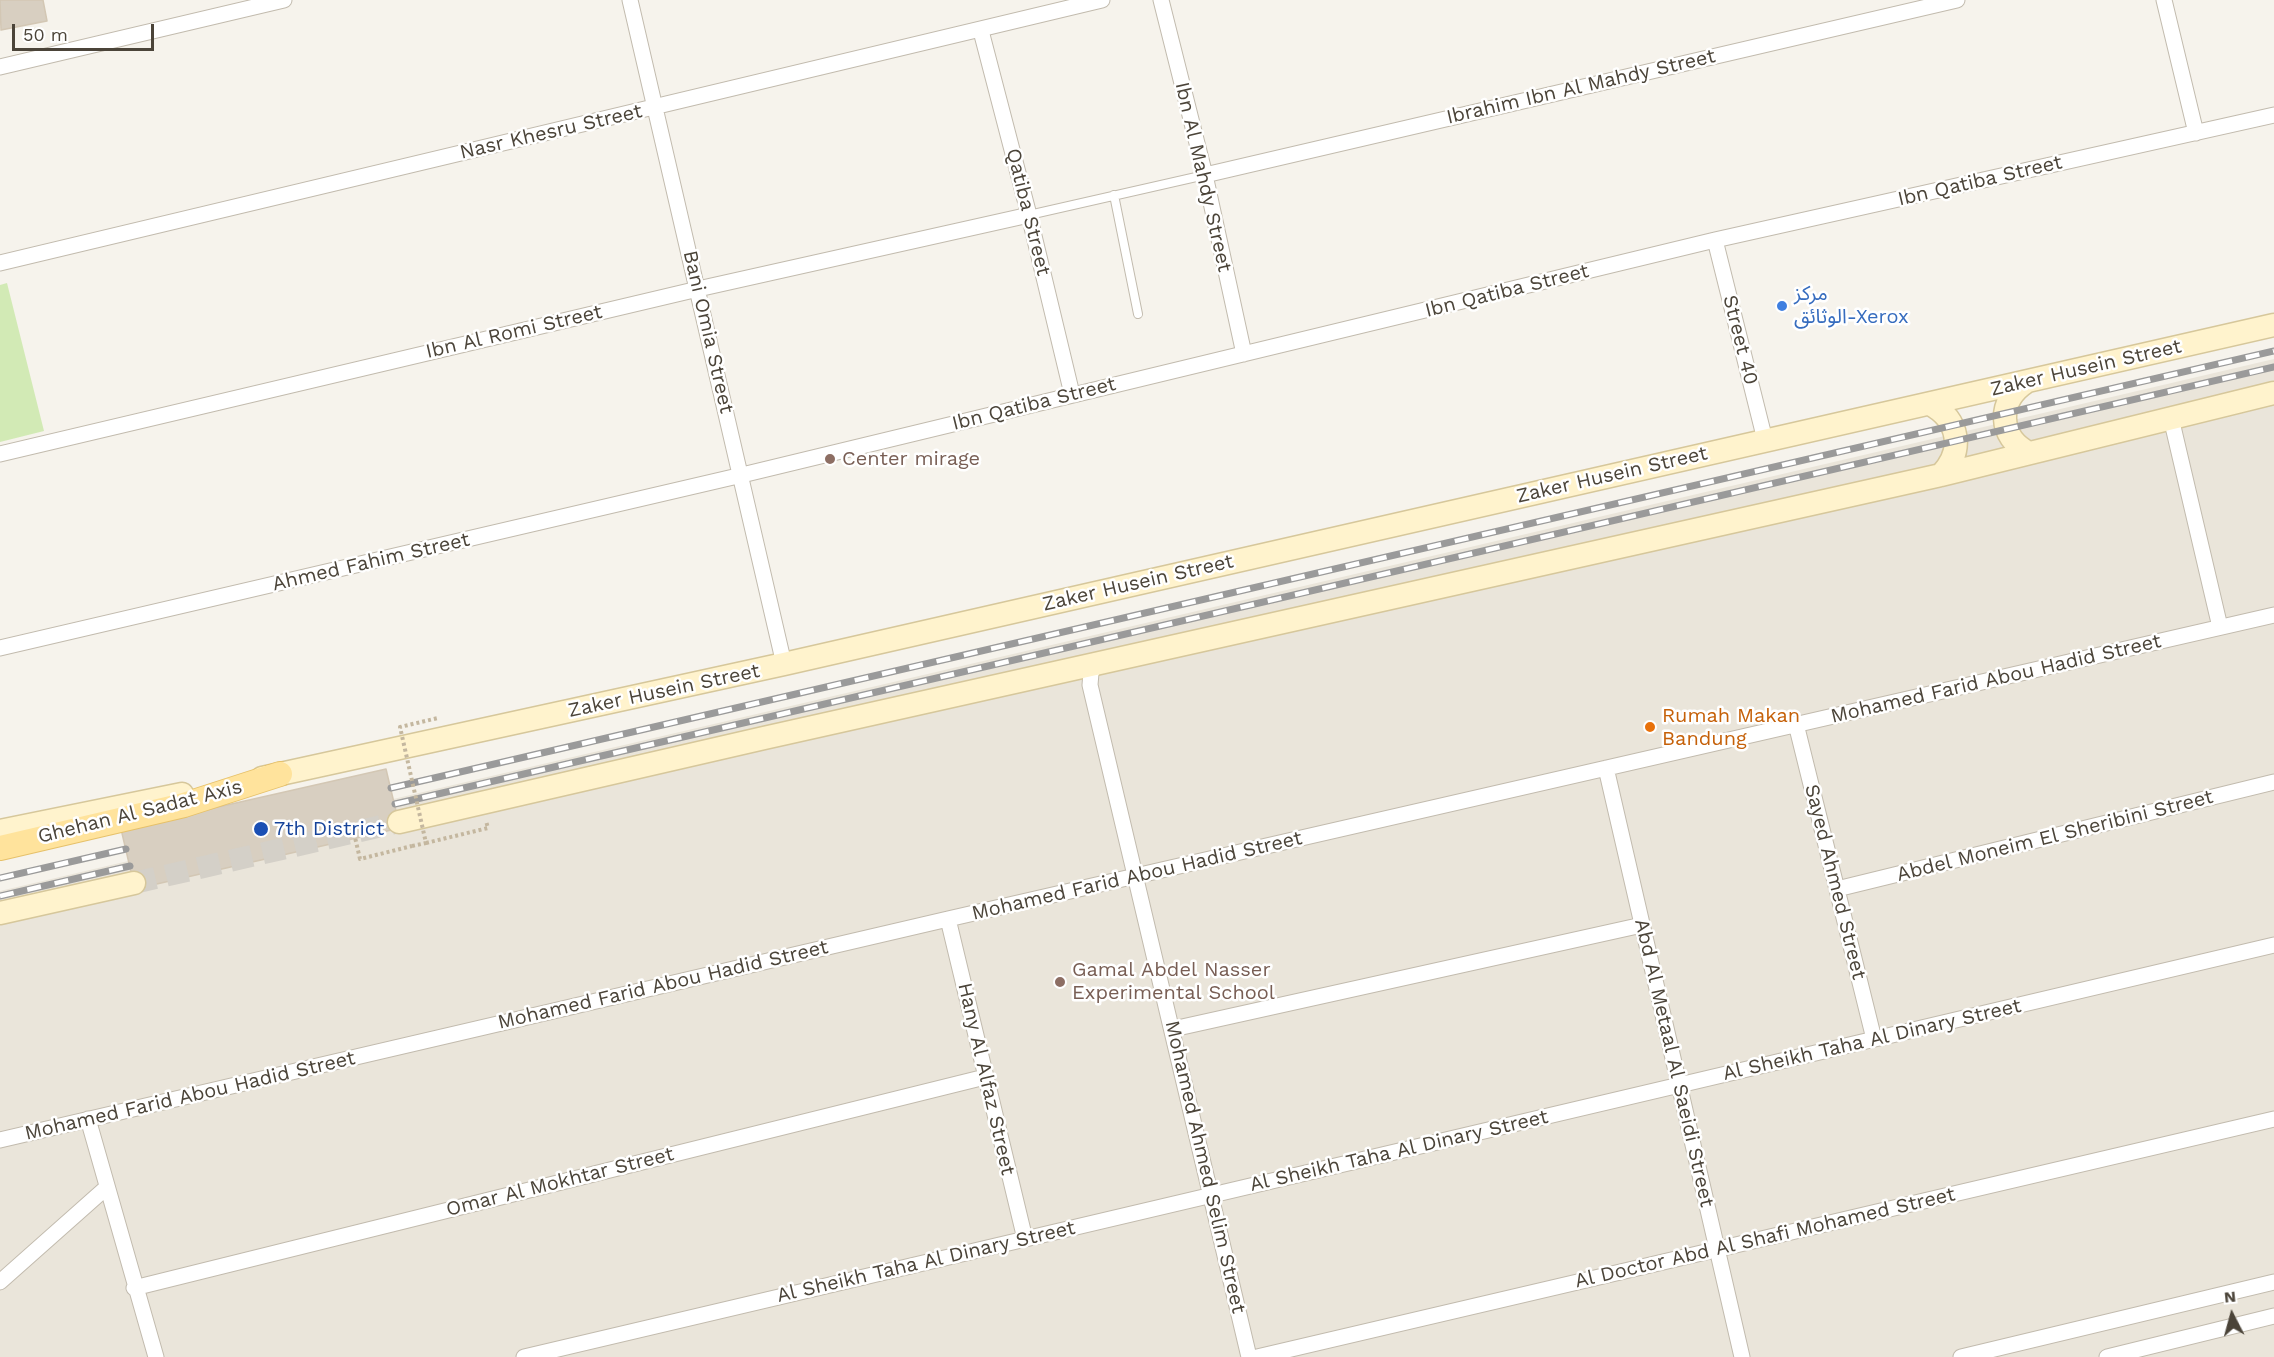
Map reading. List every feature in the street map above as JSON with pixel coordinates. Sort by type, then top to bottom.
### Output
[{"type":"main road","name":"Zaker Husein Street","points":[[0,831],[280,774],[784,664],[2274,325]]},
{"type":"main road","points":[[2026,382],[2012,393],[2007,401],[2004,418],[2008,436],[2029,453]]},
{"type":"main road","points":[[399,822],[1097,663],[1941,475],[2274,393]]},
{"type":"main road","points":[[1930,404],[1946,415],[1955,431],[1956,451],[1941,475]]},
{"type":"main road","name":"Ghehan Al Sadat Axis","points":[[0,848],[184,805],[280,774]]},
{"type":"main road","points":[[0,913],[134,883]]},
{"type":"street","name":"Bani Omia Street","points":[[630,0],[657,107],[784,664]]},
{"type":"street","name":"Nasr Khesru Street","points":[[0,263],[981,31],[1102,0]]},
{"type":"street","name":"Ibrahim Ibn Al Mahdy Street","points":[[1205,175],[1957,0]]},
{"type":"street","points":[[2164,0],[2196,133]]},
{"type":"street","points":[[0,67],[278,1]]},
{"type":"street","name":"Ibn Al Mahdy Street","points":[[1159,2],[1205,175],[1244,354]]},
{"type":"street","name":"Qatiba Street","points":[[981,31],[1029,215],[1072,394]]},
{"type":"street","name":"Ibn Qatiba Street","points":[[742,475],[1715,240],[2274,115]]},
{"type":"street","name":"Ibn Al Romi Street","points":[[0,454],[698,289],[1029,215]]},
{"type":"street","name":"Street 40","points":[[1715,240],[1765,440]]},
{"type":"street","points":[[2171,418],[2220,627]]},
{"type":"street","name":"Ahmed Fahim Street","points":[[0,648],[742,475]]},
{"type":"street","name":"Mohamed Farid Abou Hadid Street","points":[[0,1140],[948,919],[2274,615]]},
{"type":"street","name":"Mohamed Ahmed Selim Street","points":[[1097,663],[1091,673],[1090,685],[1250,1357]]},
{"type":"street","name":"Sayed Ahmed Street","points":[[1796,724],[1874,1039]]},
{"type":"street","name":"Abd Al Metaal Al Saeidi Street","points":[[1606,768],[1742,1357]]},
{"type":"street","name":"Abdel Moneim El Sheribini Street","points":[[1837,889],[2274,782]]},
{"type":"street","name":"Hany Al Alfaz Street","points":[[948,919],[1025,1239]]},
{"type":"street","points":[[1173,1029],[1642,925]]},
{"type":"street","name":"Al Sheikh Taha Al Dinary Street","points":[[524,1357],[2274,945]]},
{"type":"street","name":"Omar Al Mokhtar Street","points":[[134,1288],[986,1077]]},
{"type":"street","points":[[88,1119],[134,1288],[156,1357]]},
{"type":"street","name":"Al Doctor Abd Al Shafi Mohamed Street","points":[[1257,1357],[2274,1119]]},
{"type":"street","points":[[0,1282],[106,1187]]},
{"type":"street","points":[[1961,1357],[2274,1282]]},
{"type":"street","points":[[2107,1357],[2274,1316]]},
{"type":"lane","points":[[1029,215],[1205,175]]},
{"type":"lane","points":[[1114,195],[1138,314]]},
{"type":"path","points":[[426,843],[400,727],[438,718]]},
{"type":"path","points":[[354,833],[360,859],[488,828]]},
{"type":"shaded area","points":[[2274,359],[2274,1357],[0,1357],[0,891]]},
{"type":"green space","points":[[7,283],[44,431],[0,442],[0,285]]},
{"type":"building","points":[[0,0],[43,0],[47,21],[1,30]]},
{"type":"building","name":"7th District","points":[[386,769],[400,828],[135,889],[121,829]]},
{"type":"tunnel","points":[[134,883],[399,822]]},
{"type":"railway","points":[[391,788],[2274,351]]},
{"type":"railway","points":[[395,804],[2274,367]]},
{"type":"railway","points":[[0,878],[126,849]]},
{"type":"railway","points":[[0,896],[130,866]]},
{"type":"place","name":"مركز الوثائق-Xerox","points":[[1782,306]]},
{"type":"place","name":"Center mirage","points":[[830,459]]},
{"type":"place","name":"Rumah Makan Bandung","points":[[1650,727]]},
{"type":"place","name":"7th District","points":[[261,829]]},
{"type":"place","name":"Gamal Abdel Nasser Experimental School","points":[[1060,982]]}]
